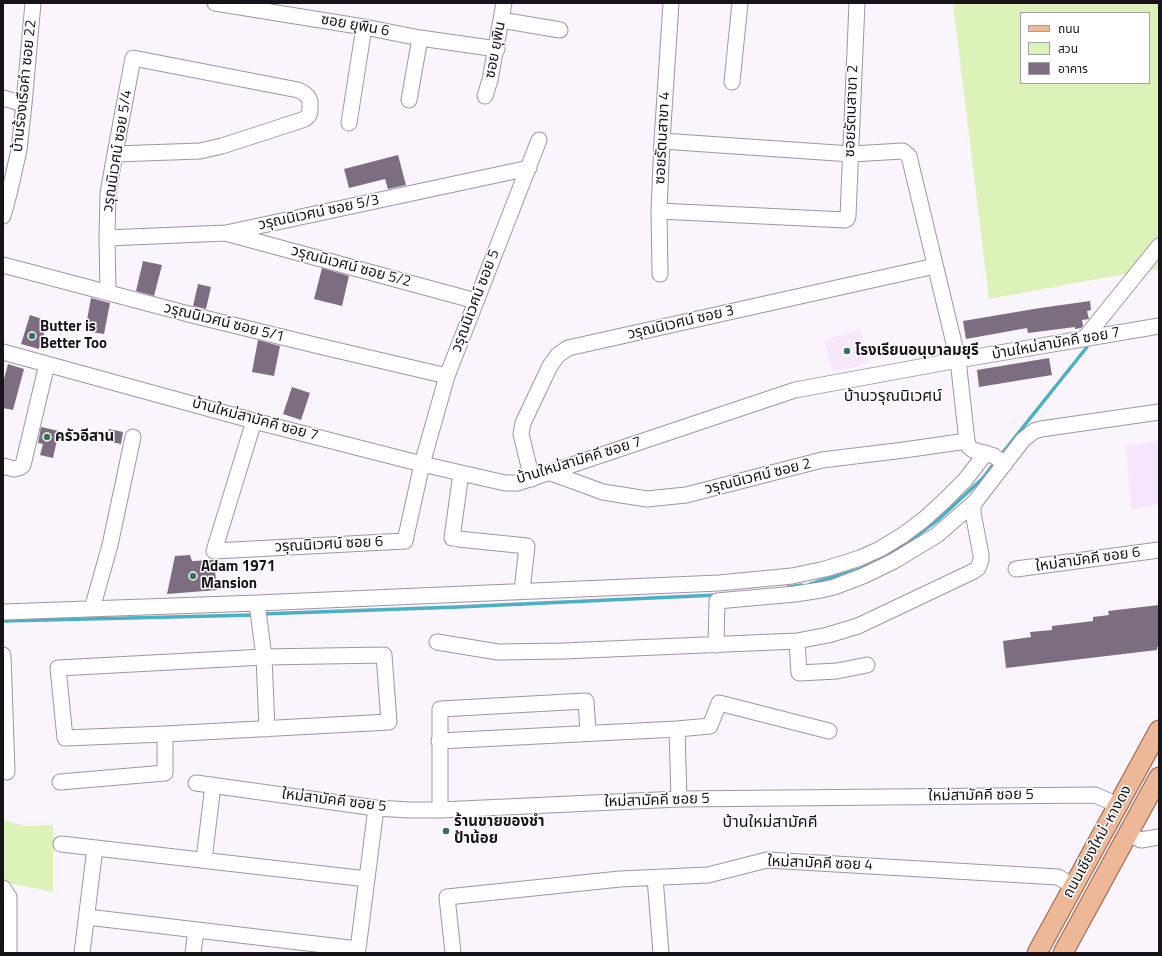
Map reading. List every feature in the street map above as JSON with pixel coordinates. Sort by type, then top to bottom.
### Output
[{"type":"main road","name":"ถนนเชียงใหม่-หางดง","points":[[1037,953],[1159,730]]},
{"type":"main road","name":"ถนนเชียงใหม่-หางดง","points":[[1063,953],[1159,777]]},
{"type":"street","name":"บ้านร้องเรือคำ ซอย 22","points":[[3,216],[6,193],[19,150],[33,3]]},
{"type":"street","name":"ซอย ยุพิน 6","points":[[215,3],[364,27],[420,38],[496,48]]},
{"type":"street","name":"ซอย ยุพิน","points":[[485,96],[490,80],[504,3]]},
{"type":"street","name":"ซอยรัตนสาขา 4","points":[[660,274],[659,211],[671,3]]},
{"type":"street","points":[[732,82],[740,3]]},
{"type":"street","name":"ซอยรัตนสาขา 2","points":[[659,211],[847,219],[857,3]]},
{"type":"street","points":[[502,20],[560,30]]},
{"type":"street","points":[[349,123],[364,27]]},
{"type":"street","points":[[409,100],[420,38]]},
{"type":"street","name":"วรุณนิเวศน์ ซอย 5/4","points":[[108,292],[108,193],[115,154],[133,58],[298,90],[308,97],[311,106],[309,115],[305,119],[222,146],[200,151],[115,154]]},
{"type":"street","points":[[3,98],[24,104]]},
{"type":"street","name":"วรุณนิเวศน์ ซอย 5","points":[[422,464],[447,376],[540,140]]},
{"type":"street","points":[[662,141],[851,154],[903,151],[909,156],[958,360],[967,441],[973,450],[997,459]]},
{"type":"street","name":"วรุณนิเวศน์ ซอย 5/3","points":[[107,238],[226,233],[529,168]]},
{"type":"street","name":"วรุณนิเวศน์ ซอย 5/2","points":[[226,233],[476,301]]},
{"type":"street","points":[[1084,339],[1159,246]]},
{"type":"street","name":"วรุณนิเวศน์ ซอย 5/1","points":[[3,265],[323,348],[447,376]]},
{"type":"street","name":"วรุณนิเวศน์ ซอย 3","points":[[532,479],[521,434],[523,423],[550,366],[558,355],[568,348],[935,266]]},
{"type":"street","name":"บ้านใหม่สามัคคี ซอย 7","points":[[3,352],[254,421],[422,464],[505,483],[518,483],[795,390],[958,360],[1159,326]]},
{"type":"street","points":[[3,466],[14,469],[21,468],[24,462],[47,364]]},
{"type":"street","points":[[3,612],[257,603],[719,583],[781,578],[838,566],[860,558],[903,535],[923,520],[954,491],[1034,431],[1159,412]]},
{"type":"street","name":"วรุณนิเวศน์ ซอย 6","points":[[254,421],[214,551],[405,541],[422,464]]},
{"type":"street","points":[[92,609],[110,545],[132,437]]},
{"type":"street","name":"วรุณนิเวศน์ ซอย 2","points":[[551,473],[603,492],[647,499],[686,495],[822,460],[967,441]]},
{"type":"street","points":[[437,642],[498,652],[563,651],[797,641],[828,635],[858,626],[978,568],[981,560],[973,507],[997,459]]},
{"type":"street","points":[[461,473],[455,539],[527,546],[522,591]]},
{"type":"street","points":[[716,645],[717,600],[795,594],[827,588],[848,582],[894,561],[922,545],[975,502]]},
{"type":"street","name":"ใหม่สามัคคี ซอย 6","points":[[1016,569],[1159,550]]},
{"type":"street","points":[[257,603],[264,657],[267,729]]},
{"type":"street","points":[[797,641],[799,673],[837,671],[867,665]]},
{"type":"street","points":[[3,655],[8,772]]},
{"type":"street","points":[[384,655],[388,722],[65,738],[58,668],[264,657],[384,655]]},
{"type":"street","points":[[440,810],[440,709],[586,701],[588,733]]},
{"type":"street","points":[[440,741],[710,726],[719,703],[829,731]]},
{"type":"street","points":[[677,729],[679,800]]},
{"type":"street","points":[[60,782],[165,773],[165,734]]},
{"type":"street","name":"ใหม่สามัคคี ซอย 5","points":[[196,783],[376,808],[409,810],[679,800],[1095,795],[1118,805]]},
{"type":"street","points":[[204,860],[213,786]]},
{"type":"street","points":[[87,916],[358,949],[376,808]]},
{"type":"street","points":[[1128,834],[1141,840],[1159,837]]},
{"type":"street","points":[[61,844],[366,879]]},
{"type":"street","points":[[82,953],[95,848]]},
{"type":"street","name":"ใหม่สามัคคี ซอย 4","points":[[453,953],[447,897],[620,879],[708,875],[767,860],[1058,877],[1073,886]]},
{"type":"street","points":[[655,878],[661,953]]},
{"type":"street","points":[[3,888],[9,897],[9,953]]},
{"type":"street","points":[[193,953],[196,930]]},
{"type":"shaded area","name":"โรงเรียนอนุบาลมยุรี","points":[[861,330],[869,363],[833,372],[824,340]]},
{"type":"shaded area","points":[[1159,441],[1159,505],[1131,509],[1126,446]]},
{"type":"green space","points":[[953,3],[1159,3],[1159,269],[989,299]]},
{"type":"green space","points":[[3,820],[25,826],[53,825],[53,892],[3,882]]},
{"type":"building","points":[[398,155],[406,185],[388,189],[385,179],[349,188],[344,169]]},
{"type":"building","points":[[143,261],[162,265],[154,296],[136,291]]},
{"type":"building","points":[[322,268],[349,276],[342,306],[314,299]]},
{"type":"building","points":[[198,284],[211,287],[206,309],[193,306]]},
{"type":"building","points":[[91,298],[110,303],[104,334],[85,331]]},
{"type":"building","points":[[1090,301],[1091,310],[1087,311],[1089,319],[1082,320],[1083,326],[1081,328],[1075,329],[1075,327],[1028,333],[1027,328],[966,339],[963,321]]},
{"type":"building","points":[[30,315],[48,321],[39,349],[21,344]]},
{"type":"building","points":[[258,340],[280,346],[274,376],[252,372]]},
{"type":"building","points":[[1049,358],[1052,375],[979,387],[977,370]]},
{"type":"building","points":[[8,364],[24,369],[13,410],[3,408],[3,383]]},
{"type":"building","points":[[292,387],[310,393],[301,420],[283,414]]},
{"type":"building","name":"ครัวอีสาน","points":[[41,427],[59,431],[53,458],[40,455],[43,444],[38,443]]},
{"type":"building","points":[[109,429],[123,432],[121,444],[107,441]]},
{"type":"building","name":"Adam 1971 Mansion","points":[[190,555],[192,561],[214,560],[217,590],[167,594],[175,556]]},
{"type":"building","points":[[1159,605],[1159,647],[1157,647],[1157,650],[1006,668],[1003,641],[1031,637],[1030,632],[1052,630],[1052,626],[1093,621],[1093,617],[1109,615],[1108,611]]},
{"type":"waterway","points":[[1000,456],[1087,347]]},
{"type":"waterway","points":[[810,584],[860,569],[904,545],[939,519],[983,478],[995,462]]},
{"type":"waterway","points":[[788,587],[802,585]]},
{"type":"waterway","points":[[261,614],[458,607],[717,595]]},
{"type":"waterway","points":[[3,621],[255,615]]},
{"type":"place","name":"Butter is Better Too","points":[[32,336]]},
{"type":"place","name":"โรงเรียนอนุบาลมยุรี","points":[[847,351]]},
{"type":"place","name":"ครัวอีสาน","points":[[47,437]]},
{"type":"place","name":"Adam 1971 Mansion","points":[[193,576]]},
{"type":"place","name":"ร้านขายของชำ ป้าน้อย","points":[[446,831]]},
{"type":"district","name":"บ้านวรุณนิเวศน์","points":[[893,397]]},
{"type":"district","name":"บ้านใหม่สามัคคี","points":[[770,823]]}]
